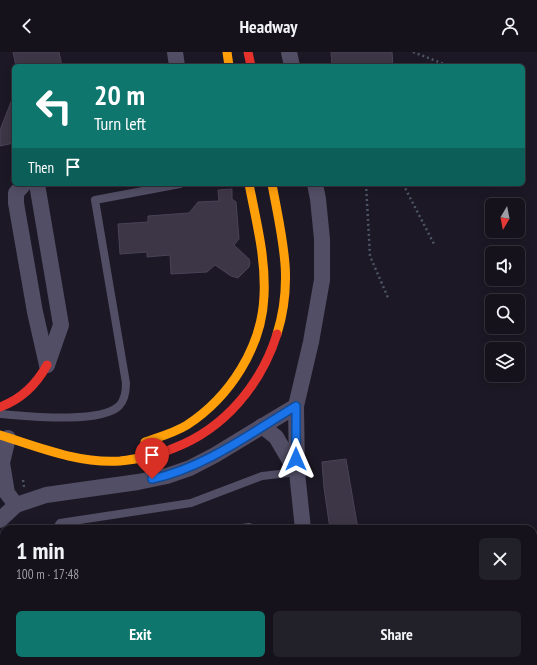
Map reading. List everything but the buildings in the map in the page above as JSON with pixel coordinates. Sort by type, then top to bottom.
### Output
[{"type":"main road","points":[[227,52],[229,64]]},
{"type":"main road","points":[[248,52],[251,64]]},
{"type":"main road","points":[[135,444],[166,436],[188,424],[207,410],[235,378],[254,341],[262,312],[264,285],[249,186]]},
{"type":"main road","points":[[4,429],[70,456],[93,461],[120,461],[146,457],[168,451],[190,441],[227,415],[244,398],[269,359],[282,316],[286,290],[286,273],[283,246],[272,186]]},
{"type":"main road","points":[[0,407],[10,405],[26,393],[47,365]]},
{"type":"street","points":[[175,52],[177,64]]},
{"type":"street","points":[[289,52],[292,64]]},
{"type":"street","points":[[22,186],[16,194],[16,203],[35,312],[47,365]]},
{"type":"street","points":[[37,186],[61,325],[47,365]]},
{"type":"street","points":[[302,525],[296,472],[296,406],[311,342],[322,280],[322,239],[315,186]]},
{"type":"street","points":[[0,520],[16,505],[46,495],[138,482],[167,476],[190,468],[215,455],[296,406]]},
{"type":"street","points":[[262,426],[276,437],[296,472]]},
{"type":"street","points":[[4,429],[2,463],[7,493],[16,505]]},
{"type":"lane","points":[[0,413],[53,418],[86,416],[112,411],[120,405],[125,394],[126,383],[95,200],[169,186]]},
{"type":"lane","points":[[59,525],[60,523],[191,503],[262,476],[296,472]]},
{"type":"path","points":[[413,52],[444,64]]},
{"type":"path","points":[[366,186],[370,256],[389,300]]},
{"type":"path","points":[[404,186],[434,244]]},
{"type":"traffic: slow","points":[[227,52],[229,64]]},
{"type":"traffic: slow","points":[[145,442],[182,428],[203,414],[230,385],[250,352],[262,315],[264,282],[260,239],[249,186]]},
{"type":"traffic: slow","points":[[272,186],[285,259],[286,277],[285,295],[277,334]]},
{"type":"traffic: slow","points":[[0,435],[59,454],[89,460],[120,461],[151,456]]},
{"type":"traffic: jam","points":[[248,52],[251,64]]},
{"type":"traffic: jam","points":[[151,456],[157,455],[192,440],[224,417],[251,387],[270,353],[277,334]]},
{"type":"traffic: jam","points":[[0,407],[15,400],[28,390],[38,379],[47,365]]},
{"type":"route","points":[[152,479],[167,476],[190,468],[215,455],[296,406],[296,459]]}]
